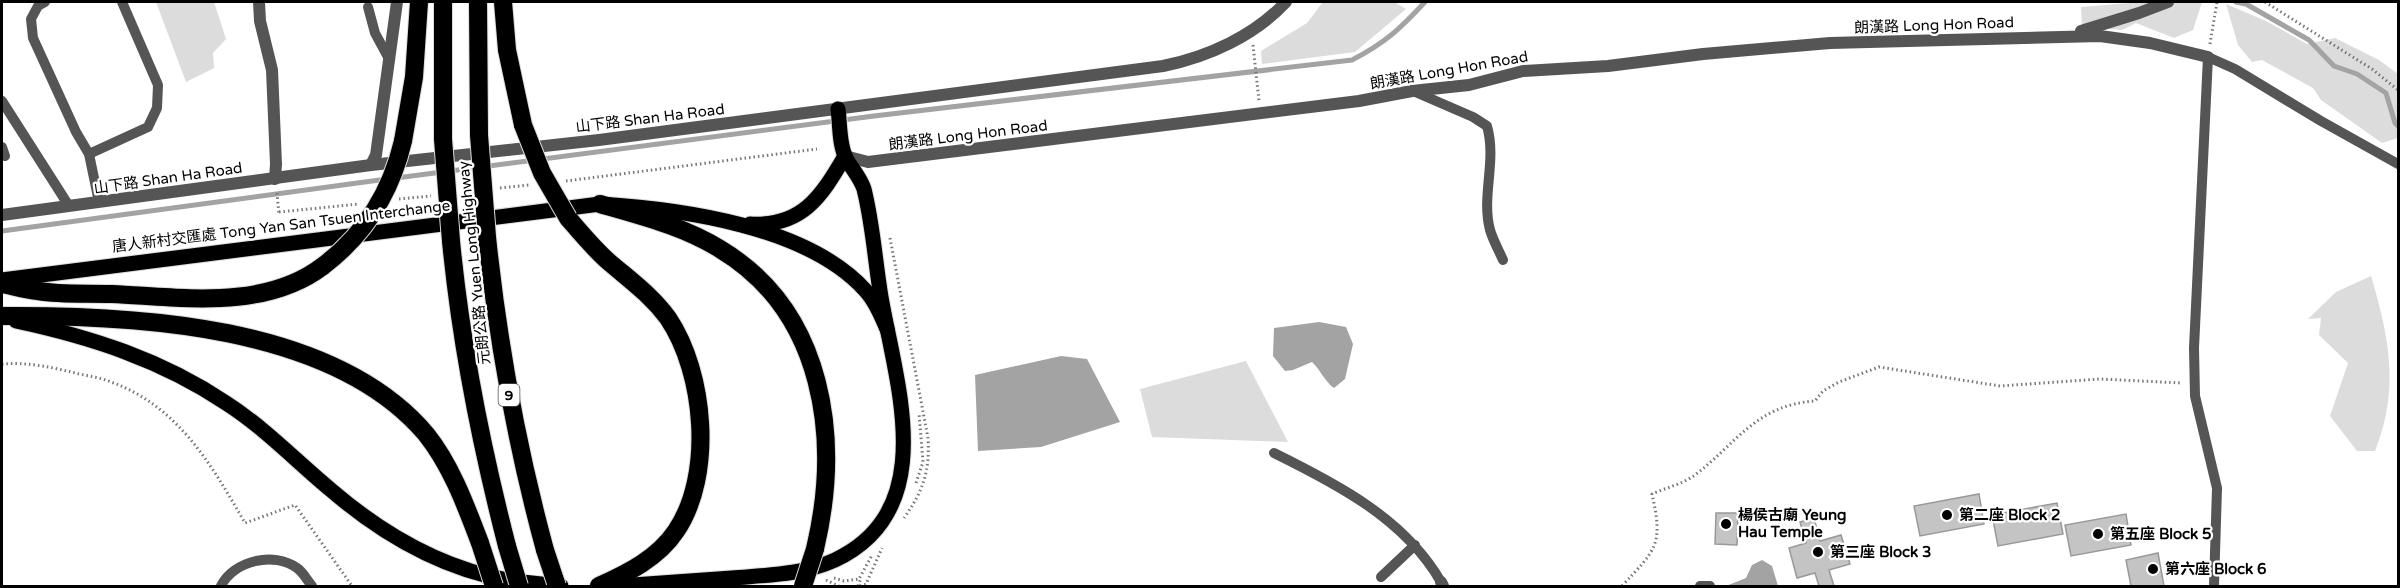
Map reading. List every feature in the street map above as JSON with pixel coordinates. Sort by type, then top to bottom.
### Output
[{"type":"highway","points":[[2,282],[38,291],[193,298],[252,294],[289,285],[308,277],[348,245],[370,217],[388,185],[403,141],[414,77],[419,2]]},
{"type":"highway","name":"元朗公路 Yuen Long Highway","points":[[443,2],[443,140],[451,241],[465,354],[473,401],[507,546],[519,586]]},
{"type":"highway","name":"元朗公路 Yuen Long Highway","points":[[478,2],[479,135],[497,323],[508,390],[532,501],[545,550],[559,586]]},
{"type":"highway","points":[[503,2],[507,50],[523,125],[542,173],[568,218],[607,261],[650,296],[668,319],[690,363],[696,386],[700,420],[700,455],[688,509],[677,531],[652,557],[599,586]]},
{"type":"highway","points":[[600,204],[682,230],[720,249],[738,261],[762,283],[793,324],[816,378],[826,431],[827,486],[815,549],[803,586]]},
{"type":"highway","points":[[2,317],[100,316],[171,324],[237,336],[287,350],[336,367],[361,380],[400,408],[427,436],[453,479],[480,543],[494,586]]},
{"type":"main road","points":[[619,586],[797,572],[834,560],[866,537],[882,520],[895,495],[904,456],[904,428],[866,197],[858,174],[844,150],[838,113]]},
{"type":"main road","points":[[732,223],[761,225],[784,221],[805,210],[819,198],[844,150]]},
{"type":"main road","name":"唐人新村交匯處 Tong Yan San Tsuen Interchange","points":[[2,282],[600,204],[643,207],[732,223]]},
{"type":"main road","points":[[732,223],[798,245],[844,271],[872,299],[887,329]]},
{"type":"main road","points":[[2,317],[111,346],[180,375],[227,403],[268,433],[331,491],[361,514],[396,538],[439,559],[507,580],[559,586]]},
{"type":"street","points":[[259,2],[260,21],[272,70],[275,183]]},
{"type":"street","points":[[371,165],[376,154],[397,2]]},
{"type":"street","name":"山下路 Shan Ha Road","points":[[2,215],[275,183],[371,165],[838,113],[1189,61],[1251,31],[1286,2]]},
{"type":"street","name":"朗漢路 Long Hon Road","points":[[2062,36],[2110,23],[2168,2]]},
{"type":"street","name":"朗漢路 Long Hon Road","points":[[844,150],[868,162],[1359,101],[1412,91],[1469,85],[1523,71],[1608,66],[1703,54],[1830,43],[2100,36],[2150,43],[2208,57]]},
{"type":"lane","points":[[45,2],[38,6],[30,19],[33,38],[76,132],[89,154],[99,202]]},
{"type":"lane","points":[[89,154],[148,127],[157,108],[158,85],[122,2]]},
{"type":"lane","points":[[368,7],[375,33],[389,59]]},
{"type":"lane","points":[[2214,586],[2217,488],[2194,384],[2208,57],[2235,69],[2398,164]]},
{"type":"lane","points":[[1412,91],[1473,117],[1487,126],[1492,143],[1488,203],[1490,229],[1503,260]]},
{"type":"lane","points":[[2,101],[69,206]]},
{"type":"lane","points":[[1274,453],[1348,491],[1403,533],[1429,560],[1442,584]]},
{"type":"lane","points":[[1381,577],[1415,545]]},
{"type":"lane","points":[[221,586],[239,567],[263,558],[295,566],[312,586]]},
{"type":"lane","points":[[1700,586],[1710,586]]},
{"type":"path","points":[[2265,2],[2372,69],[2398,90]]},
{"type":"path","points":[[2208,57],[2217,3]]},
{"type":"path","points":[[1255,66],[1259,94]]},
{"type":"path","points":[[275,183],[279,215]]},
{"type":"path","points":[[887,239],[919,415],[923,462],[916,484]]},
{"type":"path","points":[[2,364],[58,369],[111,381],[146,399],[186,432],[212,465],[244,523],[296,505],[352,586]]},
{"type":"path","points":[[1622,586],[1650,555],[1657,543],[1652,494],[1693,477],[1766,414],[1798,402],[1815,401],[1823,391],[1839,382],[1879,367],[2000,386],[2100,379],[2194,384]]},
{"type":"path","points":[[858,586],[875,547]]},
{"type":"path","points":[[821,577],[854,581],[863,574]]},
{"type":"path","points":[[828,580],[831,586]]},
{"type":"shaded area","points":[[156,2],[214,2],[226,39],[213,53],[214,68],[186,82]]},
{"type":"shaded area","points":[[1323,2],[1394,2],[1406,9],[1355,52],[1262,64],[1261,51],[1307,23]]},
{"type":"shaded area","points":[[2142,2],[2202,2],[2193,30],[2174,38],[2136,23],[2122,30],[2082,27],[2081,7]]},
{"type":"shaded area","points":[[2226,4],[2266,21],[2307,44],[2335,38],[2379,60],[2398,74],[2398,138],[2382,143],[2321,100],[2313,88],[2262,60],[2252,62],[2238,45]]},
{"type":"shaded area","points":[[2371,276],[2387,342],[2389,384],[2383,428],[2375,451],[2357,451],[2330,416],[2348,363],[2319,335],[2321,318],[2308,319],[2336,292]]},
{"type":"shaded area","points":[[1319,322],[1346,327],[1353,344],[1345,379],[1334,388],[1312,362],[1285,371],[1273,356],[1274,328]]},
{"type":"shaded area","points":[[1061,356],[1087,359],[1120,422],[1041,447],[978,451],[975,375]]},
{"type":"shaded area","points":[[1246,361],[1288,442],[1152,437],[1140,389]]},
{"type":"shaded area","points":[[1762,560],[1772,566],[1778,586],[1726,586],[1746,578],[1752,565]]},
{"type":"building","name":"第二座 Block 2","points":[[1979,494],[1984,524],[1920,536],[1914,506]]},
{"type":"building","points":[[2057,503],[2063,534],[1998,546],[1992,515]]},
{"type":"building","name":"楊侯古廟 Yeung Hau Temple","points":[[1716,513],[1738,513],[1737,545],[1715,544]]},
{"type":"building","name":"第五座 Block 5","points":[[2126,514],[2131,545],[2071,556],[2065,525]]},
{"type":"building","name":"第三座 Block 3","points":[[1814,518],[1820,541],[1841,535],[1850,564],[1829,570],[1834,586],[1819,586],[1815,573],[1797,578],[1789,548],[1806,543],[1800,522]]},
{"type":"building","name":"第六座 Block 6","points":[[2158,553],[2164,586],[2131,586],[2126,560]]},
{"type":"waterway","points":[[396,178],[874,116],[1352,60],[1392,35],[1425,2]]},
{"type":"waterway","points":[[2236,2],[2246,4],[2309,40],[2334,66],[2357,74],[2386,93],[2398,126]]},
{"type":"waterway","points":[[2,231],[387,179]]},
{"type":"place","name":"第二座 Block 2","points":[[1947,515]]},
{"type":"place","name":"楊侯古廟 Yeung Hau Temple","points":[[1726,524]]},
{"type":"place","name":"第五座 Block 5","points":[[2098,534]]},
{"type":"place","name":"第三座 Block 3","points":[[1818,552]]},
{"type":"place","name":"第六座 Block 6","points":[[2153,569]]}]
